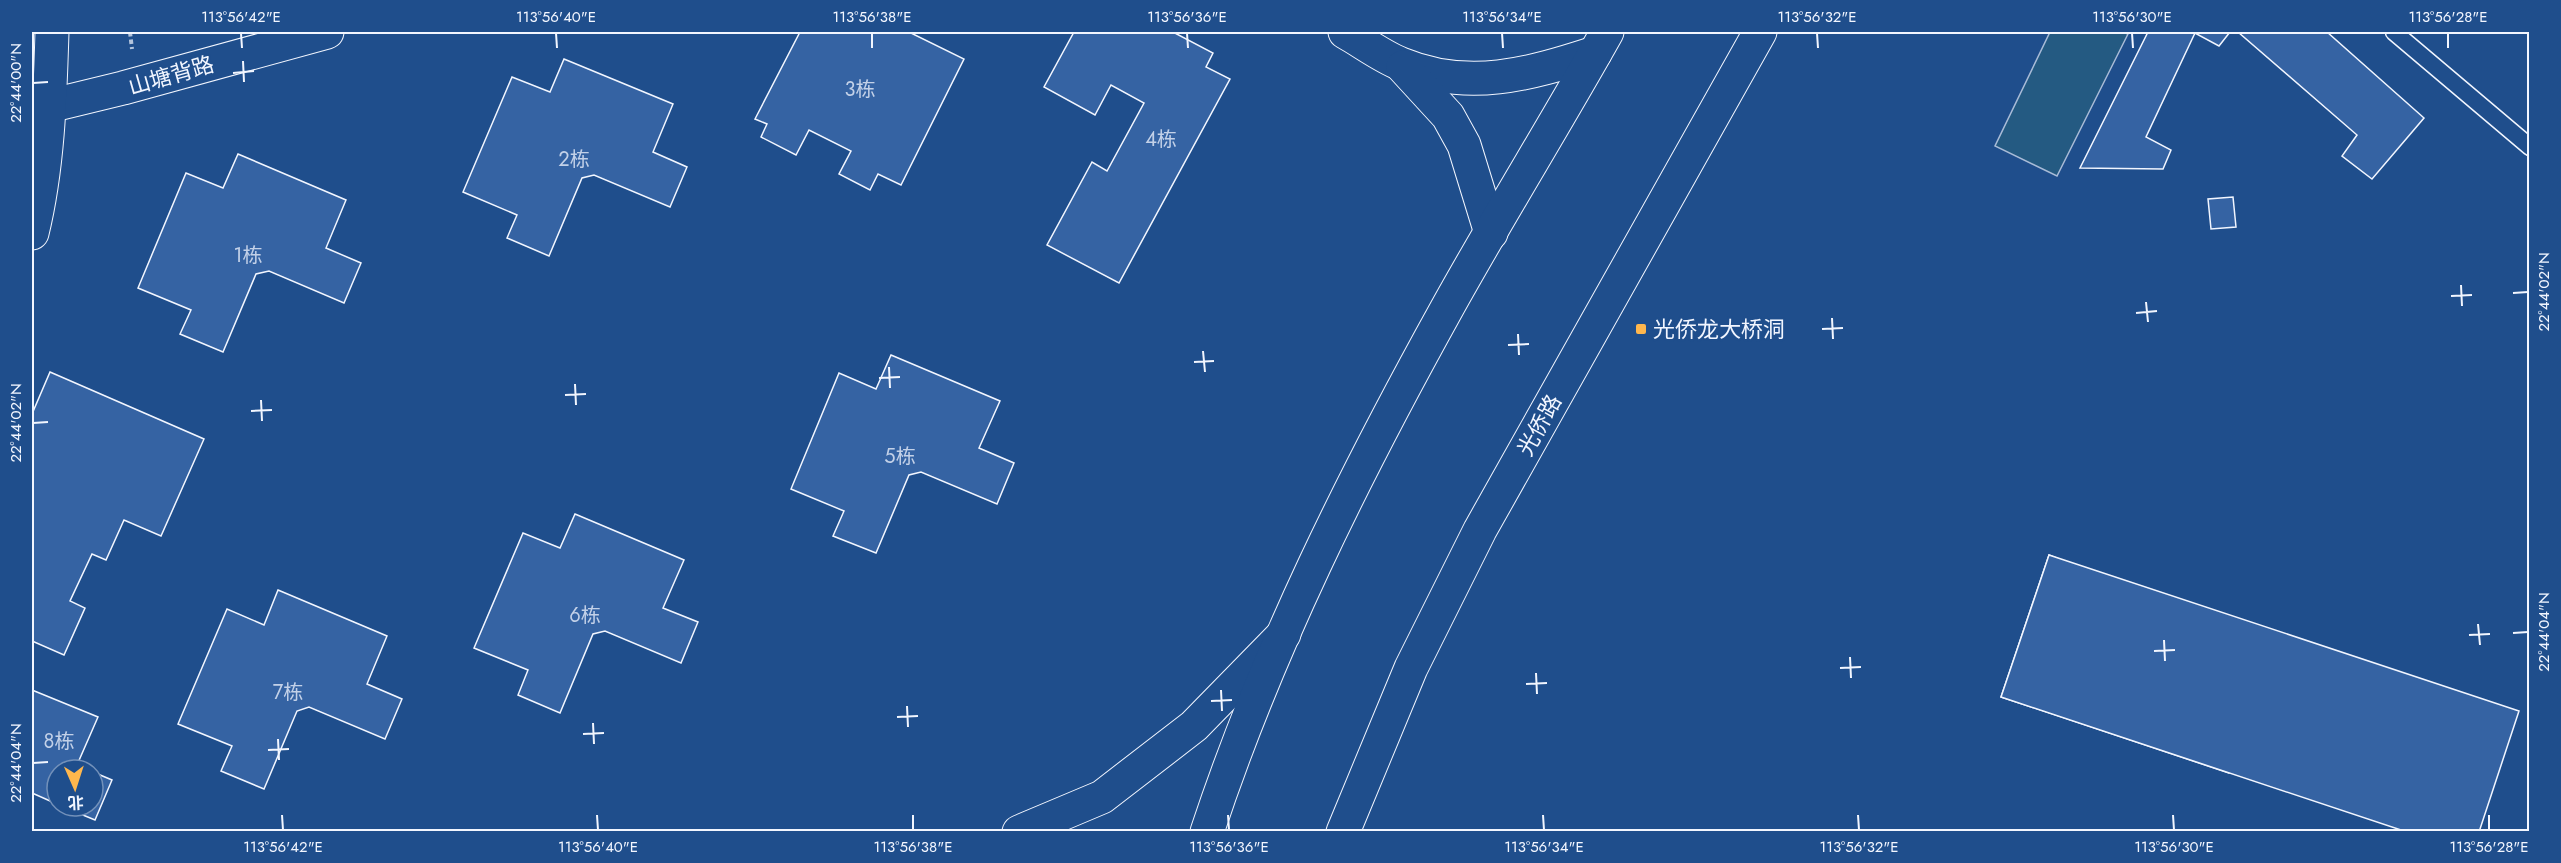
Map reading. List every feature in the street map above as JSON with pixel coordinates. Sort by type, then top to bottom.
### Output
[{"type":"main road","points":[[32,234],[37,212],[49,106],[52,32]]},
{"type":"main road","name":"山塘背路","points":[[49,106],[327,32]]},
{"type":"main road","points":[[1345,32],[1400,64],[1437,76],[1464,80],[1541,70],[1601,42]]},
{"type":"main road","name":"光侨路","points":[[1343,831],[1412,668],[1480,531],[1760,32]]},
{"type":"main road","points":[[1207,831],[1226,775],[1285,632],[1355,481],[1447,309],[1601,42]]},
{"type":"main road","points":[[1400,64],[1448,116],[1464,146],[1491,233]]},
{"type":"main road","points":[[1019,831],[1102,797],[1194,726],[1285,632]]},
{"type":"lane","points":[[2394,32],[2529,147]]},
{"type":"shaded area","points":[[2050,32],[2123,32],[2128,34],[2057,176],[1995,146]]},
{"type":"building","points":[[800,32],[909,32],[964,59],[901,185],[878,174],[870,190],[839,174],[851,151],[809,130],[796,155],[761,137],[767,124],[755,119]]},
{"type":"building","points":[[1074,32],[1173,32],[1213,53],[1206,67],[1230,79],[1119,283],[1047,245],[1092,162],[1107,171],[1144,103],[1111,85],[1095,115],[1044,87]]},
{"type":"building","points":[[2148,32],[2230,32],[2219,46],[2195,33],[2146,137],[2171,150],[2163,169],[2080,168]]},
{"type":"building","points":[[2238,32],[2327,32],[2424,118],[2372,179],[2342,156],[2357,135]]},
{"type":"building","points":[[564,59],[673,104],[653,152],[687,167],[670,207],[594,175],[582,178],[549,256],[507,238],[517,215],[463,192],[512,77],[550,92]]},
{"type":"building","points":[[238,154],[346,200],[326,248],[361,263],[344,303],[269,271],[256,274],[223,352],[180,334],[191,310],[138,288],[186,173],[223,188]]},
{"type":"building","points":[[2233,197],[2236,227],[2211,229],[2208,199]]},
{"type":"building","points":[[891,355],[1000,401],[979,448],[1014,463],[997,504],[921,472],[909,475],[876,553],[833,536],[844,511],[791,489],[839,373],[876,389]]},
{"type":"building","points":[[50,372],[204,439],[161,536],[124,520],[106,560],[92,554],[70,601],[85,608],[64,655],[32,641],[32,414]]},
{"type":"building","points":[[575,514],[684,560],[663,608],[698,622],[681,663],[605,631],[593,634],[560,713],[518,695],[528,670],[474,648],[523,533],[560,548]]},
{"type":"building","points":[[2049,555],[2277,647],[2229,773],[2001,697]]},
{"type":"building","points":[[2049,555],[2519,711],[2479,832],[2407,832],[2001,697]]},
{"type":"building","points":[[278,590],[387,636],[367,684],[402,699],[385,739],[309,707],[297,711],[264,789],[221,771],[232,746],[178,724],[227,609],[264,625]]},
{"type":"building","points":[[32,690],[98,717],[80,758],[45,758],[45,799],[32,793]]},
{"type":"building","points":[[105,777],[112,780],[105,796]]},
{"type":"place","name":"光侨龙大桥洞","points":[[1641,329]]}]
